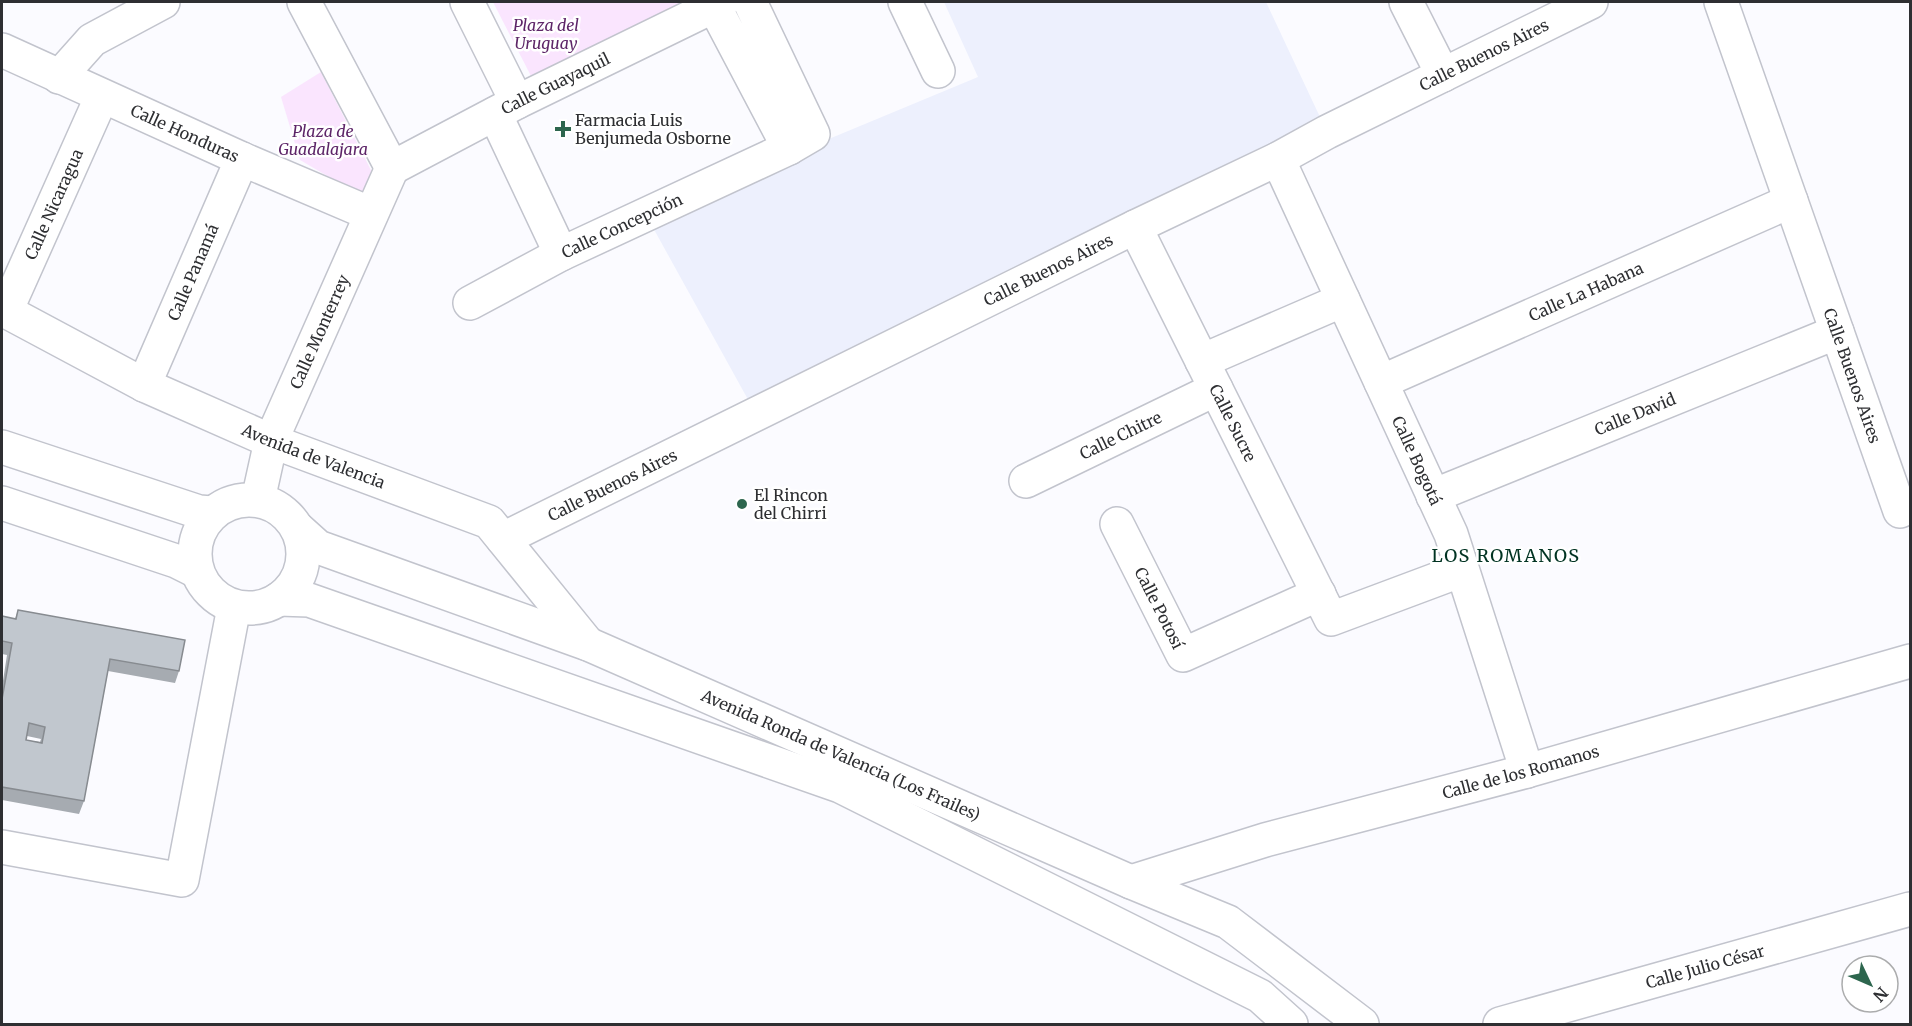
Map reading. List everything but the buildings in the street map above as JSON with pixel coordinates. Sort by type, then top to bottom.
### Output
[{"type":"street","points":[[59,77],[92,40],[164,2]]},
{"type":"street","points":[[304,2],[392,168]]},
{"type":"street","points":[[467,2],[506,108]]},
{"type":"street","name":"Calle Concepción","points":[[506,108],[561,254],[789,148],[813,134],[750,2]]},
{"type":"street","points":[[904,2],[938,71]]},
{"type":"street","points":[[1406,2],[1443,75]]},
{"type":"street","name":"Calle Buenos Aires","points":[[503,539],[1135,227],[1278,159],[1327,132],[1591,2]]},
{"type":"street","name":"Calle Buenos Aires","points":[[1721,2],[1900,512]]},
{"type":"street","points":[[716,3],[789,148]]},
{"type":"street","name":"Calle Guayaquil","points":[[392,168],[716,3]]},
{"type":"street","name":"Calle Honduras","points":[[2,50],[242,159],[371,214]]},
{"type":"street","name":"Calle Nicaragua","points":[[4,310],[102,96]]},
{"type":"street","name":"Calle Panamá","points":[[144,385],[242,159]]},
{"type":"street","name":"Calle Bogotá","points":[[1278,159],[1451,534],[1527,771]]},
{"type":"street","name":"Calle Monterrey","points":[[258,500],[271,441],[392,168]]},
{"type":"street","name":"Calle La Habana","points":[[1381,382],[1791,201]]},
{"type":"street","name":"Calle Sucre","points":[[1135,227],[1325,607]]},
{"type":"street","points":[[470,303],[561,254]]},
{"type":"street","name":"Calle Chitre","points":[[1026,481],[1343,300]]},
{"type":"street","name":"Avenida de Valencia","points":[[4,310],[144,385],[271,441],[489,522],[588,644]]},
{"type":"street","name":"Calle David","points":[[1433,496],[1837,332]]},
{"type":"street","points":[[2,447],[199,512],[212,513]]},
{"type":"street","points":[[241,500],[258,500],[274,505],[288,515],[298,529],[303,544],[303,560],[291,589],[279,600],[250,609],[234,607],[218,599],[204,587],[196,571],[194,555],[196,540],[202,525],[212,513],[225,505],[241,500]]},
{"type":"street","points":[[2,503],[176,561],[196,571]]},
{"type":"street","name":"Calle Potosí","points":[[1117,524],[1183,656],[1325,607]]},
{"type":"street","name":"Avenida Ronda de Valencia (Los Frailes)","points":[[298,529],[318,547],[588,644],[1131,882],[1228,922],[1362,1024]]},
{"type":"street","points":[[1325,607],[1462,570]]},
{"type":"street","name":"Avenida Ronda de Valencia (Los Frailes)","points":[[279,600],[309,600],[840,786],[1260,996],[1292,1024]]},
{"type":"street","points":[[2,846],[182,880],[234,607]]},
{"type":"street","name":"Calle de los Romanos","points":[[1131,882],[1264,840],[1527,771],[1911,662]]},
{"type":"street","name":"Calle Julio César","points":[[1500,1024],[1911,909]]},
{"type":"shaded area","points":[[944,2],[1266,2],[1327,132],[756,414],[646,215],[978,77]]},
{"type":"green space","name":"Plaza del Uruguay","points":[[493,2],[682,2],[532,78]]},
{"type":"green space","name":"Plaza de Guadalajara","points":[[321,72],[376,180],[365,198],[300,160],[281,97]]},
{"type":"place","name":"Farmacia Luis Benjumeda Osborne","points":[[563,129]]},
{"type":"place","name":"El Rincon del Chirri","points":[[742,504]]},
{"type":"district","name":"LOS ROMANOS","points":[[1506,555]]}]
